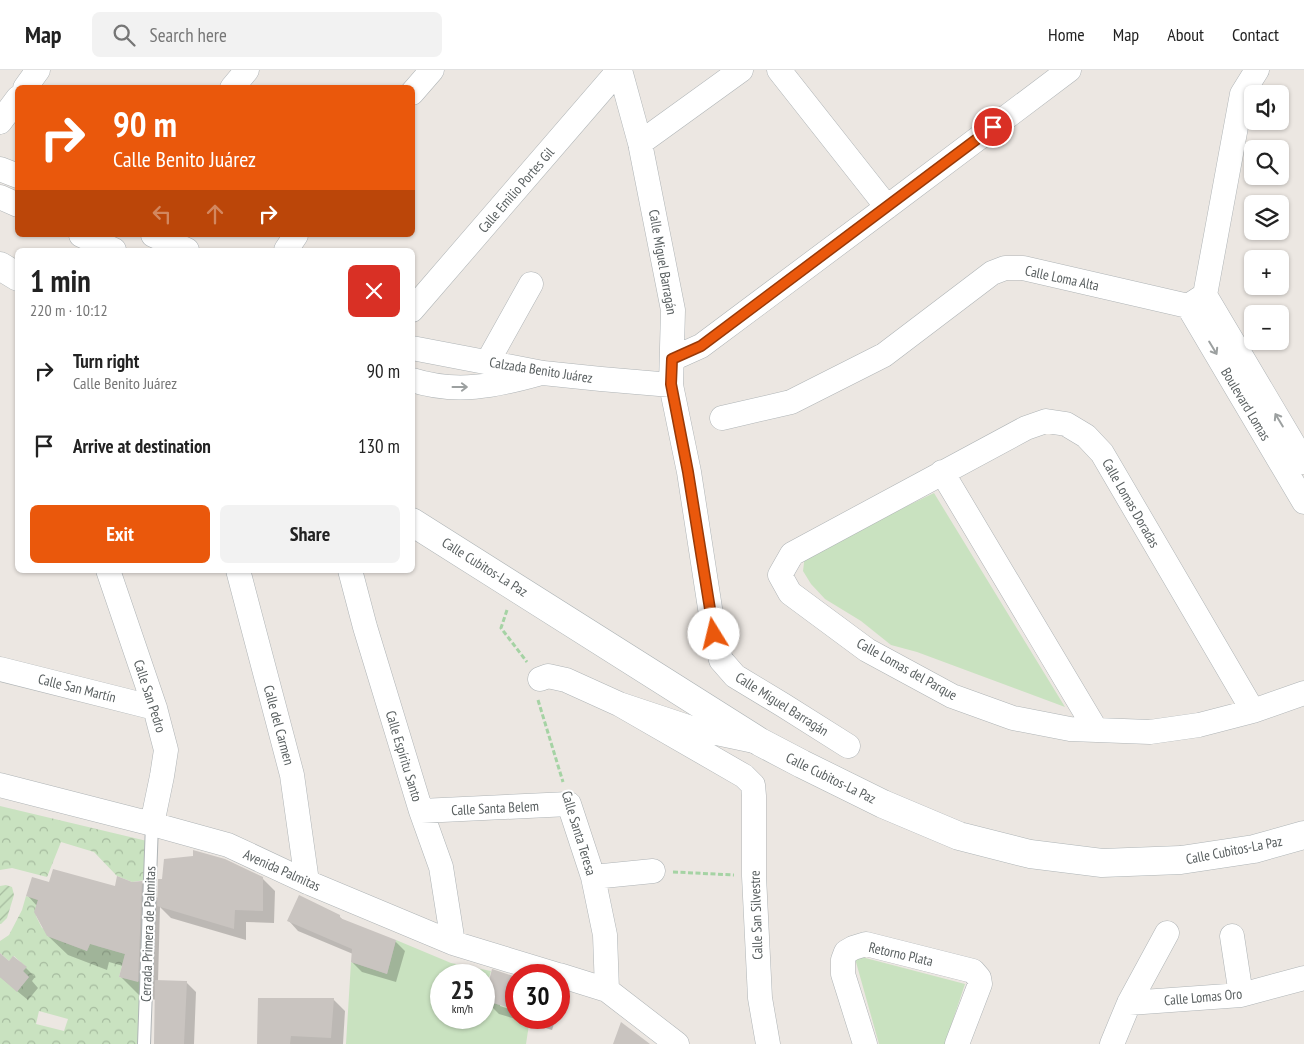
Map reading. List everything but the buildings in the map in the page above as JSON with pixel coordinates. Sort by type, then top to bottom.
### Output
[{"type":"main road","points":[[0,266],[15,275]]},
{"type":"main road","name":"Calle Cubitos-La Paz","points":[[415,524],[760,742],[883,804],[959,836],[1030,854],[1102,862],[1181,860],[1254,849],[1304,836]]},
{"type":"street","points":[[27,85],[38,70]]},
{"type":"street","points":[[234,85],[247,70]]},
{"type":"street","points":[[415,90],[432,70]]},
{"type":"street","name":"Calle Miguel Barragán","points":[[620,70],[640,143],[673,310],[671,384],[688,472],[714,634],[721,660],[735,676],[848,746]]},
{"type":"street","name":"Calle Emilio Portes Gil","points":[[415,307],[620,70]]},
{"type":"street","points":[[640,143],[741,70]]},
{"type":"street","points":[[779,70],[887,207]]},
{"type":"street","points":[[672,359],[701,346],[1068,70]]},
{"type":"street","points":[[1196,301],[1242,94],[1257,70]]},
{"type":"street","points":[[0,122],[15,102]]},
{"type":"street","points":[[0,169],[15,175]]},
{"type":"street","points":[[0,197],[15,204]]},
{"type":"street","points":[[85,237],[110,248]]},
{"type":"street","points":[[158,237],[182,248]]},
{"type":"street","points":[[287,248],[295,237]]},
{"type":"street","name":"Calle Loma Alta","points":[[722,418],[791,402],[884,355],[992,273],[1005,268],[1023,268],[1196,301]]},
{"type":"street","points":[[488,361],[530,284]]},
{"type":"street","name":"Boulevard Lomas","points":[[1196,301],[1304,462]]},
{"type":"street","name":"Boulevard Lomas","points":[[1196,301],[1304,502]]},
{"type":"street","name":"Calzada Benito Juárez","points":[[415,349],[543,373],[671,384]]},
{"type":"street","points":[[415,381],[430,386],[463,388],[505,383],[543,373]]},
{"type":"street","name":"Calle Lomas Doradas","points":[[942,472],[1026,428],[1046,421],[1066,424],[1086,436],[1102,453],[1253,712]]},
{"type":"street","points":[[942,472],[1096,730]]},
{"type":"street","name":"Calle Lomas del Parque","points":[[942,472],[792,554],[780,575],[790,593],[867,650],[952,696],[1013,718],[1070,729],[1150,732],[1199,725],[1253,712],[1304,693]]},
{"type":"street","name":"Calle San Pedro","points":[[109,573],[155,708],[166,750],[152,824]]},
{"type":"street","name":"Calle del Carmen","points":[[239,573],[292,775],[307,882]]},
{"type":"street","name":"Calle Espíritu Santo","points":[[351,573],[365,627],[421,811],[441,867],[453,943]]},
{"type":"street","name":"Calle San Martín","points":[[0,669],[155,708]]},
{"type":"street","points":[[540,679],[548,676],[566,680],[620,704],[688,726],[760,742]]},
{"type":"street","name":"Calle San Silvestre","points":[[620,704],[744,776],[753,785],[754,876],[760,998],[768,1044]]},
{"type":"street","name":"Avenida Palmitas","points":[[0,785],[228,845],[307,882],[453,943],[522,964]]},
{"type":"street","name":"Calle Santa Belem","points":[[421,811],[570,804]]},
{"type":"street","name":"Calle Santa Teresa","points":[[570,804],[593,877],[605,935],[607,990]]},
{"type":"street","points":[[593,877],[653,871]]},
{"type":"street","points":[[1112,1044],[1129,1002],[1167,934]]},
{"type":"street","points":[[1232,936],[1241,995]]},
{"type":"street","name":"Retorno Plata","points":[[865,1044],[843,974],[843,960],[846,952],[866,944],[972,971],[979,978],[980,984],[957,1044]]},
{"type":"street","name":"Calle Lomas Oro","points":[[1129,1002],[1241,995],[1304,978]]},
{"type":"street","name":"Avenida Palmitas","points":[[570,979],[607,990],[677,1044]]},
{"type":"lane","name":"Cerrada Primera de Palmitas","points":[[144,1044],[152,824]]},
{"type":"path","points":[[501,628],[540,679]]},
{"type":"path","name":"Calle Santa Teresa","points":[[540,679],[535,690],[570,804]]},
{"type":"path","points":[[653,871],[754,876]]},
{"type":"green space","points":[[934,493],[1065,707],[917,652],[891,645],[861,621],[825,599],[811,584],[803,571],[805,555]]},
{"type":"green space","points":[[0,806],[147,841],[145,880],[132,882],[117,876],[94,852],[61,842],[47,877],[12,868],[0,870]]},
{"type":"green space","points":[[0,886],[12,887],[14,895],[7,918],[0,924]]},
{"type":"green space","points":[[26,896],[38,900],[36,907],[39,908],[36,916],[42,928],[48,930],[47,936],[87,951],[93,936],[97,946],[125,954],[119,977],[141,982],[139,1044],[0,1044],[0,977],[17,991],[29,977],[23,971],[26,967],[14,956],[9,961],[0,953],[0,941],[9,935],[22,910]],"holes":[[[39,1011],[68,1019],[64,1031],[36,1024]]]},
{"type":"green space","points":[[396,940],[456,964],[430,964],[430,1029],[495,1029],[495,1003],[505,1007],[505,1029],[528,1029],[526,1044],[346,1044],[351,962],[387,974]]},
{"type":"green space","points":[[854,955],[965,984],[945,1044],[879,1044]]},
{"type":"route","points":[[714,634],[688,472],[671,384],[672,359],[701,346],[993,127]]}]
